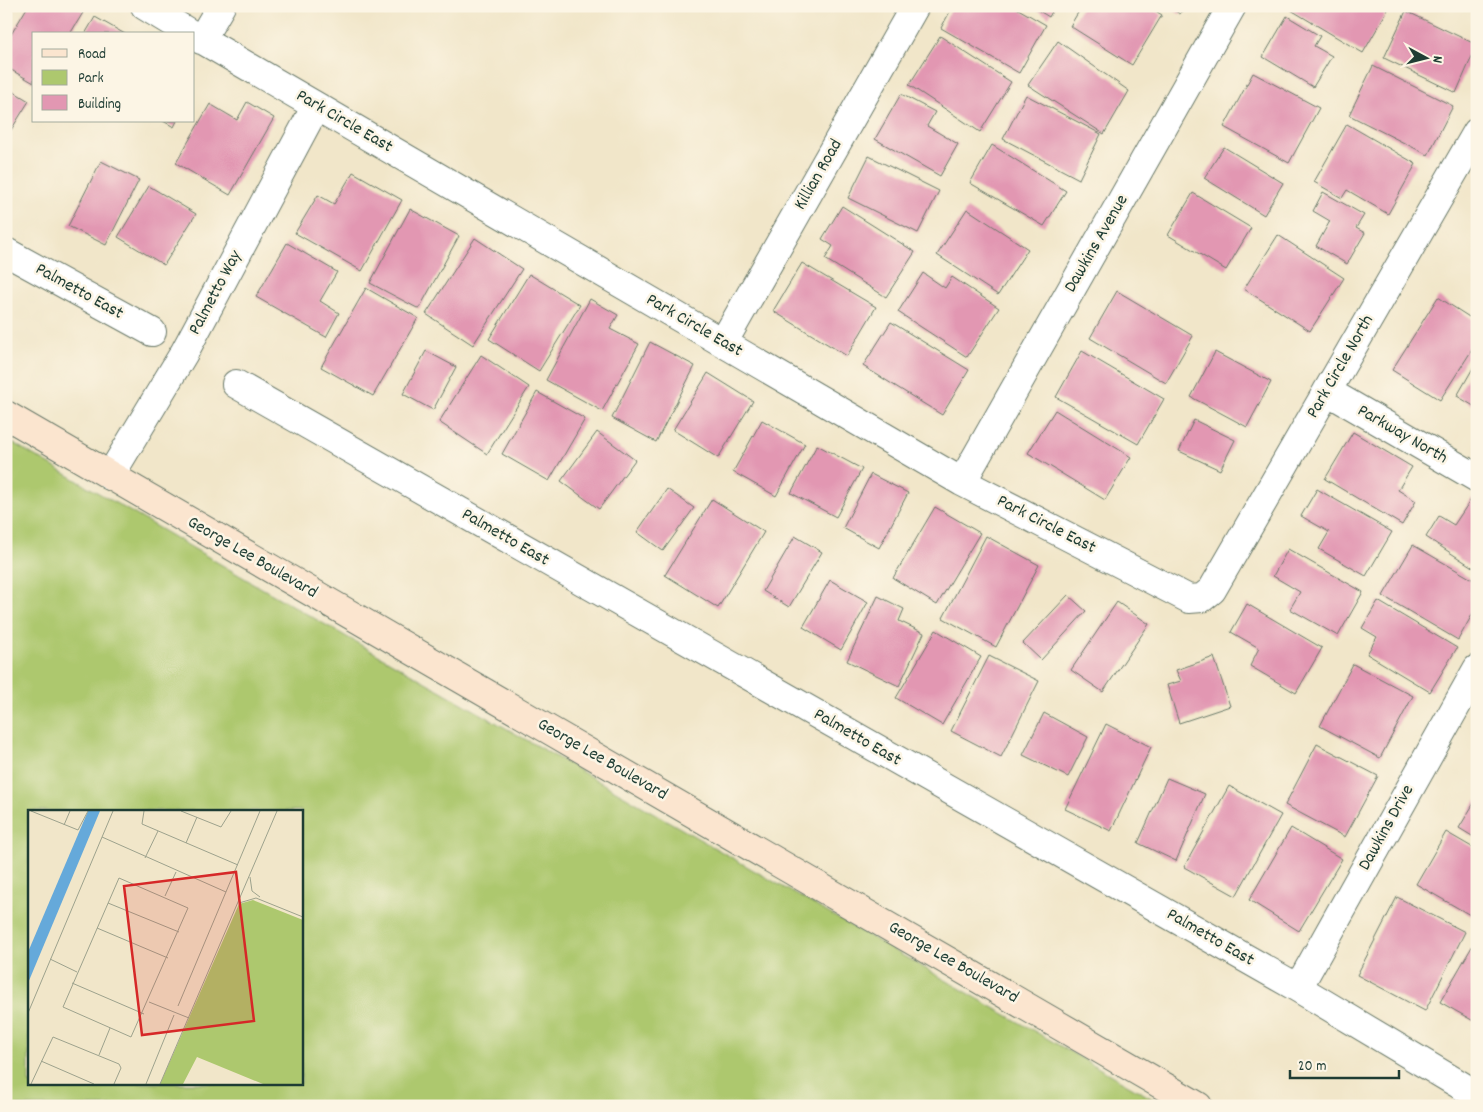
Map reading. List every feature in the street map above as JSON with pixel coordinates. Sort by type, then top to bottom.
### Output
[{"type":"main road","name":"George Lee Boulevard","points":[[6,414],[1198,1106]]},
{"type":"main road","points":[[1149,1076],[1173,1106]]},
{"type":"street","name":"Park Circle East","points":[[145,6],[189,32]]},
{"type":"street","points":[[196,36],[221,6]]},
{"type":"street","name":"Killian Road","points":[[724,343],[915,6]]},
{"type":"street","name":"Dawkins Avenue","points":[[962,482],[1232,6]]},
{"type":"street","name":"Park Circle East","points":[[196,36],[962,482],[1189,599],[1202,598]]},
{"type":"street","name":"Palmetto Way","points":[[110,476],[184,353],[316,106]]},
{"type":"street","name":"Park Circle North","points":[[1202,598],[1212,590],[1477,132]]},
{"type":"street","name":"Palmetto East","points":[[6,252],[152,332]]},
{"type":"street","name":"Palmetto East","points":[[236,384],[1298,988],[1477,1095]]},
{"type":"street","name":"Parkway North","points":[[1327,391],[1477,478]]},
{"type":"street","name":"Dawkins Drive","points":[[1298,988],[1477,669]]},
{"type":"green space","points":[[6,439],[251,582],[1165,1106],[6,1106]]},
{"type":"building","points":[[6,6],[14,6],[6,20]]},
{"type":"building","points":[[28,6],[75,6],[84,11],[71,32],[32,32],[32,82],[6,67],[6,43]]},
{"type":"building","points":[[953,6],[1013,6],[1046,25],[1019,73],[941,28]]},
{"type":"building","points":[[1031,6],[1055,6],[1049,17]]},
{"type":"building","points":[[1082,6],[1148,6],[1162,15],[1132,65],[1070,26]]},
{"type":"building","points":[[1167,6],[1185,6],[1180,14]]},
{"type":"building","points":[[1293,6],[1390,6],[1363,53],[1291,10]]},
{"type":"building","points":[[1406,11],[1477,45],[1456,93],[1384,58]]},
{"type":"building","points":[[1287,16],[1320,36],[1314,46],[1332,56],[1313,87],[1263,57]]},
{"type":"building","points":[[95,17],[121,32],[86,32]]},
{"type":"building","points":[[940,36],[1011,82],[980,132],[909,85]]},
{"type":"building","points":[[1058,41],[1129,91],[1104,134],[1028,85]]},
{"type":"building","points":[[1373,66],[1453,106],[1428,155],[1349,115]]},
{"type":"building","points":[[1253,73],[1319,108],[1289,163],[1224,127]]},
{"type":"building","points":[[6,87],[29,101],[6,138]]},
{"type":"building","points":[[901,94],[935,112],[927,126],[958,144],[940,176],[875,139]]},
{"type":"building","points":[[1026,95],[1101,134],[1079,179],[1003,139]]},
{"type":"building","points":[[247,102],[274,118],[230,195],[176,163],[210,104],[237,120]]},
{"type":"building","points":[[165,122],[176,122],[174,127]]},
{"type":"building","points":[[1347,124],[1416,164],[1388,214],[1347,190],[1342,198],[1314,182]]},
{"type":"building","points":[[992,145],[1066,191],[1044,226],[970,183]]},
{"type":"building","points":[[1224,147],[1283,183],[1264,215],[1204,178]]},
{"type":"building","points":[[869,156],[939,191],[918,233],[848,198]]},
{"type":"building","points":[[101,161],[139,180],[106,245],[68,226]]},
{"type":"building","points":[[353,172],[402,200],[362,271],[295,233],[318,195],[334,204]]},
{"type":"building","points":[[149,186],[196,214],[164,265],[118,237]]},
{"type":"building","points":[[1323,192],[1364,215],[1356,228],[1365,233],[1347,264],[1316,246],[1330,221],[1313,211]]},
{"type":"building","points":[[1193,193],[1251,228],[1226,270],[1168,235]]},
{"type":"building","points":[[842,206],[915,252],[886,297],[825,259],[833,246],[822,239]]},
{"type":"building","points":[[410,209],[459,236],[419,309],[370,283]]},
{"type":"building","points":[[967,209],[1028,249],[998,295],[937,255]]},
{"type":"building","points":[[1278,235],[1344,278],[1310,331],[1244,289]]},
{"type":"building","points":[[475,238],[522,269],[473,345],[426,314]]},
{"type":"building","points":[[287,243],[337,272],[320,301],[339,313],[326,337],[256,297]]},
{"type":"building","points":[[802,263],[876,307],[847,356],[773,311]]},
{"type":"building","points":[[923,273],[945,288],[952,277],[999,308],[967,357],[898,312]]},
{"type":"building","points":[[529,274],[580,305],[539,371],[489,339]]},
{"type":"building","points":[[366,288],[418,318],[373,396],[321,367]]},
{"type":"building","points":[[1117,291],[1193,336],[1166,383],[1090,338]]},
{"type":"building","points":[[1438,297],[1477,322],[1477,342],[1440,400],[1392,370]]},
{"type":"building","points":[[590,299],[618,315],[610,329],[639,344],[602,411],[546,380]]},
{"type":"building","points":[[891,322],[969,370],[942,415],[863,366]]},
{"type":"building","points":[[650,342],[695,366],[656,442],[612,418]]},
{"type":"building","points":[[426,351],[456,367],[433,410],[403,394]]},
{"type":"building","points":[[1082,351],[1164,399],[1138,444],[1056,397]]},
{"type":"building","points":[[1215,352],[1271,382],[1247,427],[1191,397]]},
{"type":"building","points":[[481,355],[529,387],[487,454],[439,422]]},
{"type":"building","points":[[1477,361],[1477,408],[1457,396]]},
{"type":"building","points":[[708,373],[753,401],[718,458],[673,430]]},
{"type":"building","points":[[537,392],[585,419],[549,481],[502,454]]},
{"type":"building","points":[[1055,410],[1131,457],[1105,500],[1028,453]]},
{"type":"building","points":[[762,420],[805,444],[776,496],[733,472]]},
{"type":"building","points":[[1194,420],[1235,440],[1220,470],[1179,451]]},
{"type":"building","points":[[597,432],[635,460],[599,509],[561,481]]},
{"type":"building","points":[[1353,432],[1412,467],[1398,490],[1416,501],[1402,525],[1325,479]]},
{"type":"building","points":[[817,445],[862,469],[836,517],[791,493]]},
{"type":"building","points":[[871,474],[908,493],[879,548],[843,528]]},
{"type":"building","points":[[667,489],[694,508],[663,551],[637,532]]},
{"type":"building","points":[[1317,489],[1392,532],[1366,576],[1319,549],[1329,532],[1301,516]]},
{"type":"building","points":[[1472,498],[1477,501],[1477,570],[1426,537],[1439,516],[1454,525]]},
{"type":"building","points":[[712,499],[764,532],[718,608],[665,575]]},
{"type":"building","points":[[935,507],[980,533],[937,605],[893,578]]},
{"type":"building","points":[[795,536],[822,552],[789,607],[763,591]]},
{"type":"building","points":[[986,536],[1039,565],[996,647],[943,618]]},
{"type":"building","points":[[1413,545],[1477,582],[1477,606],[1458,640],[1383,596]]},
{"type":"building","points":[[1288,549],[1363,592],[1338,636],[1290,609],[1300,592],[1273,576]]},
{"type":"building","points":[[830,580],[868,602],[841,650],[803,627]]},
{"type":"building","points":[[1068,595],[1086,611],[1041,660],[1023,643]]},
{"type":"building","points":[[878,596],[904,609],[899,621],[924,633],[899,686],[847,661]]},
{"type":"building","points":[[1378,601],[1457,648],[1430,692],[1367,654],[1377,637],[1362,628]]},
{"type":"building","points":[[1117,602],[1149,624],[1103,692],[1071,670]]},
{"type":"building","points":[[1247,604],[1322,648],[1296,693],[1250,666],[1259,648],[1231,632]]},
{"type":"building","points":[[936,630],[981,657],[942,725],[896,698]]},
{"type":"building","points":[[989,656],[1039,681],[1001,757],[951,731]]},
{"type":"building","points":[[1214,657],[1230,706],[1179,723],[1167,685],[1181,681],[1176,670]]},
{"type":"building","points":[[1353,664],[1413,696],[1380,758],[1320,726]]},
{"type":"building","points":[[1044,713],[1088,737],[1068,777],[1023,755]]},
{"type":"building","points":[[1106,724],[1151,747],[1111,831],[1065,809]]},
{"type":"building","points":[[1317,744],[1378,776],[1345,837],[1285,805]]},
{"type":"building","points":[[1167,778],[1205,794],[1176,861],[1138,843]]},
{"type":"building","points":[[1229,786],[1281,815],[1236,896],[1184,867]]},
{"type":"building","points":[[1477,798],[1477,839],[1459,828]]},
{"type":"building","points":[[1291,828],[1342,859],[1299,931],[1249,900]]},
{"type":"building","points":[[1446,832],[1477,850],[1477,919],[1416,884]]},
{"type":"building","points":[[1397,897],[1465,932],[1425,1011],[1357,975]]},
{"type":"building","points":[[1477,938],[1477,1023],[1440,1002]]}]
